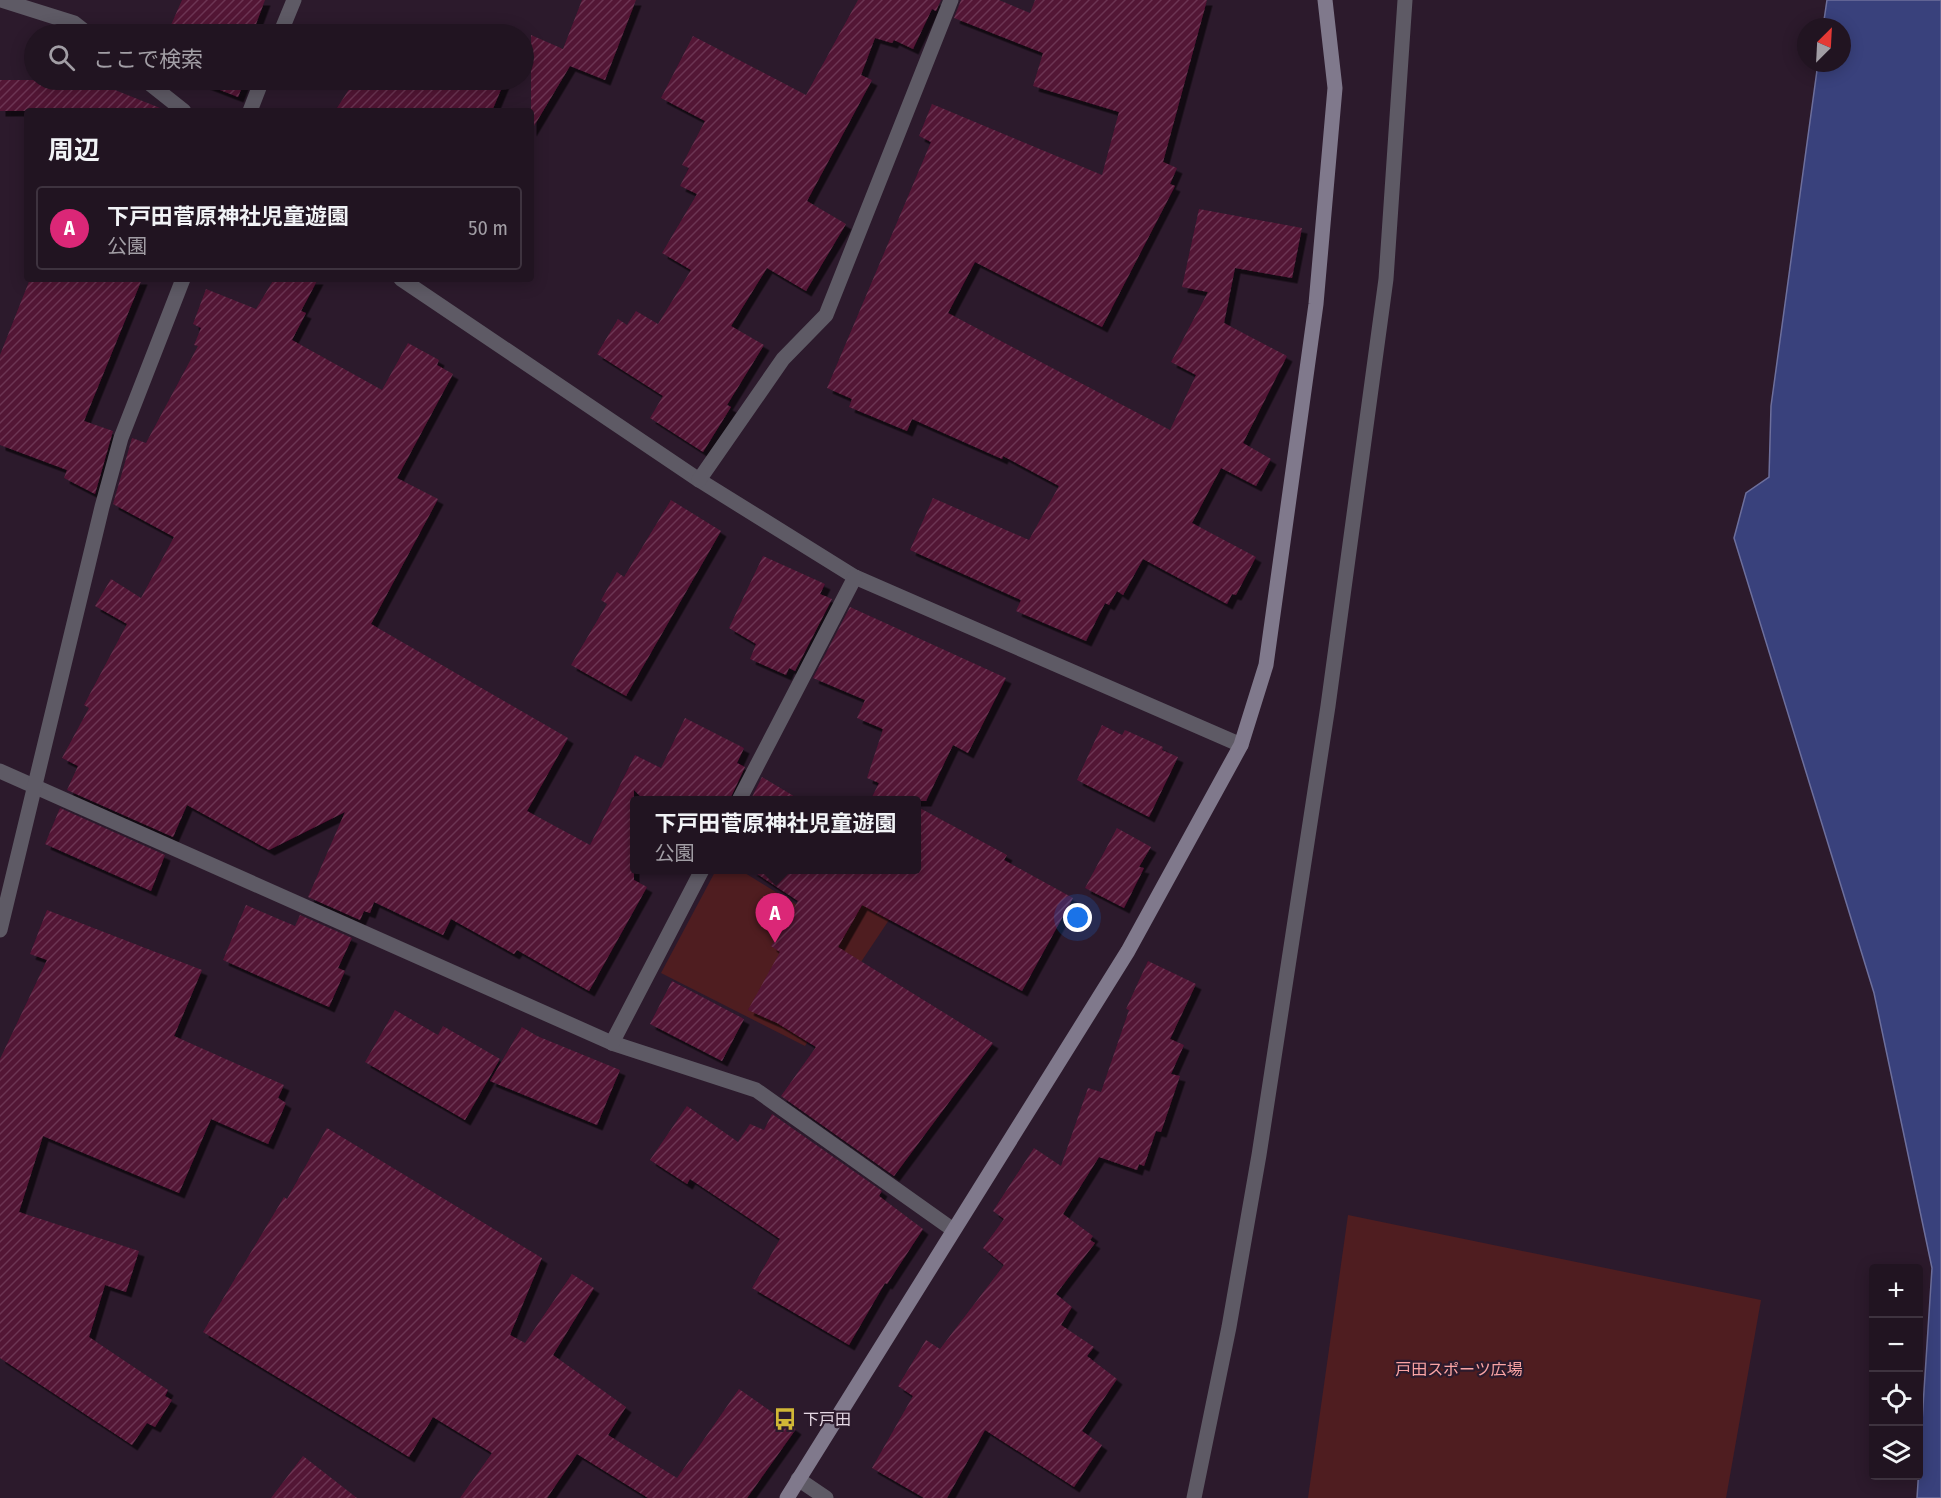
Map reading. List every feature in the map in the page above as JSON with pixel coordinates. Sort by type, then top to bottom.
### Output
[{"type":"street","points":[[1,0],[75,24]]},
{"type":"street","points":[[284,24],[294,0]]},
{"type":"street","points":[[699,480],[783,359],[826,315],[951,0]]},
{"type":"street","points":[[787,1498],[952,1229],[1128,951],[1241,745],[1266,665],[1316,304],[1335,88],[1325,0]]},
{"type":"street","points":[[1194,1498],[1229,1327],[1257,1166],[1328,706],[1386,279],[1405,0]]},
{"type":"street","points":[[158,90],[180,108]]},
{"type":"street","points":[[251,108],[258,90]]},
{"type":"street","points":[[0,930],[121,438],[182,282]]},
{"type":"street","points":[[405,282],[699,480],[855,577],[1241,745]]},
{"type":"street","points":[[741,796],[855,577]]},
{"type":"street","points":[[0,771],[612,1043],[756,1090],[952,1229]]},
{"type":"street","points":[[612,1043],[700,874]]},
{"type":"street","points":[[798,1479],[826,1498]]},
{"type":"green space","points":[[714,874],[747,874],[810,913],[835,878],[893,914],[805,1046],[661,973]]},
{"type":"green space","name":"戸田スポーツ広場","points":[[1348,1215],[1761,1300],[1726,1498],[1308,1498]]},
{"type":"water","points":[[1827,0],[1941,0],[1941,1498],[1917,1498],[1918,1480],[1923,1480],[1923,1406],[1932,1268],[1874,993],[1734,538],[1746,493],[1769,477],[1771,406],[1817,72],[1851,72],[1851,18],[1824,18]]},
{"type":"building","points":[[182,0],[265,0],[256,24],[171,24]]},
{"type":"building","points":[[582,0],[636,0],[605,80],[570,66],[534,126],[531,90],[534,90],[534,36],[563,49]]},
{"type":"building","points":[[858,0],[941,0],[936,11],[932,9],[913,49],[894,40],[892,43],[875,38],[861,75],[872,80],[807,201],[846,224],[806,291],[767,268],[731,326],[764,345],[727,405],[731,407],[703,452],[650,418],[663,396],[597,354],[618,319],[627,325],[636,311],[658,324],[691,270],[662,253],[697,194],[680,186],[689,168],[682,165],[705,121],[661,98],[693,36],[806,95]]},
{"type":"building","points":[[961,0],[999,0],[1030,13],[1035,0],[1207,0],[1163,162],[1177,168],[1170,184],[1175,186],[1102,327],[975,262],[948,313],[1170,430],[1196,375],[1171,362],[1208,292],[1182,287],[1199,209],[1302,228],[1292,278],[1235,268],[1224,323],[1287,356],[1243,443],[1271,459],[1256,486],[1221,468],[1192,523],[1256,557],[1236,595],[1232,594],[1227,604],[1143,559],[1123,595],[1117,591],[1109,605],[1105,603],[1086,641],[1016,611],[1021,600],[910,550],[933,498],[1029,540],[1059,486],[1003,456],[1002,459],[912,419],[907,431],[849,407],[852,399],[827,388],[931,142],[919,136],[932,104],[1102,175],[1119,112],[1033,86],[1043,53],[954,18]]},
{"type":"building","points":[[0,80],[24,80],[24,90],[115,90],[160,108],[24,108],[24,111],[0,111]]},
{"type":"building","points":[[220,90],[241,90],[238,97]]},
{"type":"building","points":[[349,90],[501,90],[493,108],[337,108]]},
{"type":"building","points":[[29,282],[141,282],[84,421],[113,431],[95,494],[64,478],[67,470],[0,445],[0,355]]},
{"type":"building","points":[[272,282],[316,282],[301,311],[306,313],[292,340],[382,390],[408,343],[439,360],[437,365],[453,374],[397,478],[438,499],[371,624],[568,738],[527,811],[590,845],[635,755],[661,768],[685,718],[744,748],[737,763],[745,767],[731,796],[640,796],[634,790],[634,796],[630,796],[630,874],[634,874],[634,880],[647,887],[589,991],[517,950],[514,954],[451,919],[443,935],[374,902],[370,913],[364,911],[360,920],[308,897],[345,812],[269,850],[187,805],[173,837],[67,790],[78,766],[62,758],[89,708],[84,705],[127,624],[95,606],[111,579],[141,598],[174,537],[113,504],[132,438],[146,443],[198,346],[194,345],[201,328],[193,324],[206,289],[256,309]]},
{"type":"building","points":[[671,500],[721,531],[626,696],[571,665],[607,604],[601,600],[617,572],[624,577]]},
{"type":"building","points":[[763,556],[825,584],[820,594],[832,599],[795,671],[789,668],[786,675],[750,659],[756,644],[729,628]]},
{"type":"building","points":[[850,607],[1006,678],[968,753],[953,745],[926,801],[921,801],[921,796],[872,796],[879,783],[867,778],[883,729],[857,718],[865,700],[813,678]]},
{"type":"building","points":[[1102,725],[1122,735],[1125,730],[1163,747],[1162,750],[1178,757],[1149,817],[1077,780]]},
{"type":"building","points":[[762,777],[794,796],[752,796]]},
{"type":"building","points":[[60,808],[165,855],[151,891],[45,844]]},
{"type":"building","points":[[921,809],[1007,855],[1004,860],[1073,898],[1022,991],[862,905],[838,947],[993,1043],[894,1176],[781,1096],[816,1047],[777,1023],[748,1010],[780,952],[771,946],[798,901],[757,874],[921,874]]},
{"type":"building","points":[[1117,828],[1151,847],[1139,867],[1144,868],[1124,908],[1085,888]]},
{"type":"building","points":[[246,905],[295,926],[300,915],[352,938],[338,968],[345,971],[329,1007],[223,960]]},
{"type":"building","points":[[47,910],[202,970],[174,1036],[284,1085],[278,1098],[286,1103],[268,1144],[211,1119],[179,1193],[43,1136],[19,1212],[139,1251],[126,1292],[105,1285],[89,1337],[168,1390],[165,1396],[172,1400],[155,1427],[147,1423],[132,1445],[0,1358],[0,1059],[47,960],[30,954]]},
{"type":"building","points":[[1148,961],[1196,984],[1170,1039],[1184,1045],[1171,1074],[1180,1076],[1161,1132],[1156,1131],[1144,1166],[1139,1164],[1137,1170],[1099,1157],[1063,1214],[1093,1236],[1090,1240],[1095,1243],[1056,1294],[1072,1307],[1061,1325],[1094,1347],[1087,1356],[1117,1379],[1082,1431],[1102,1445],[1074,1487],[985,1430],[947,1498],[924,1498],[872,1468],[913,1396],[898,1386],[926,1340],[940,1349],[1004,1265],[983,1248],[1004,1219],[993,1211],[1034,1148],[1061,1166],[1088,1088],[1101,1092],[1129,1010],[1126,1009]]},
{"type":"building","points":[[672,981],[744,1019],[722,1061],[650,1024]]},
{"type":"building","points":[[395,1010],[438,1035],[443,1026],[500,1059],[465,1120],[365,1062]]},
{"type":"building","points":[[522,1027],[537,1036],[620,1070],[597,1125],[490,1081]]},
{"type":"building","points":[[687,1106],[738,1142],[750,1124],[764,1130],[772,1114],[882,1191],[879,1196],[923,1229],[887,1284],[885,1283],[849,1345],[752,1288],[780,1239],[690,1179],[687,1184],[650,1160]]},
{"type":"building","points":[[327,1128],[542,1258],[510,1335],[525,1343],[572,1274],[594,1288],[553,1355],[626,1407],[608,1435],[677,1478],[739,1389],[796,1429],[747,1498],[648,1498],[577,1454],[547,1498],[460,1498],[492,1453],[433,1417],[409,1457],[203,1332],[284,1197],[287,1199]]},
{"type":"building","points":[[303,1456],[357,1498],[271,1498]]},
{"type":"place","name":"下戸田菅原神社児童遊園","points":[[775,943]]},
{"type":"place","name":"下戸田","points":[[785,1419]]}]
